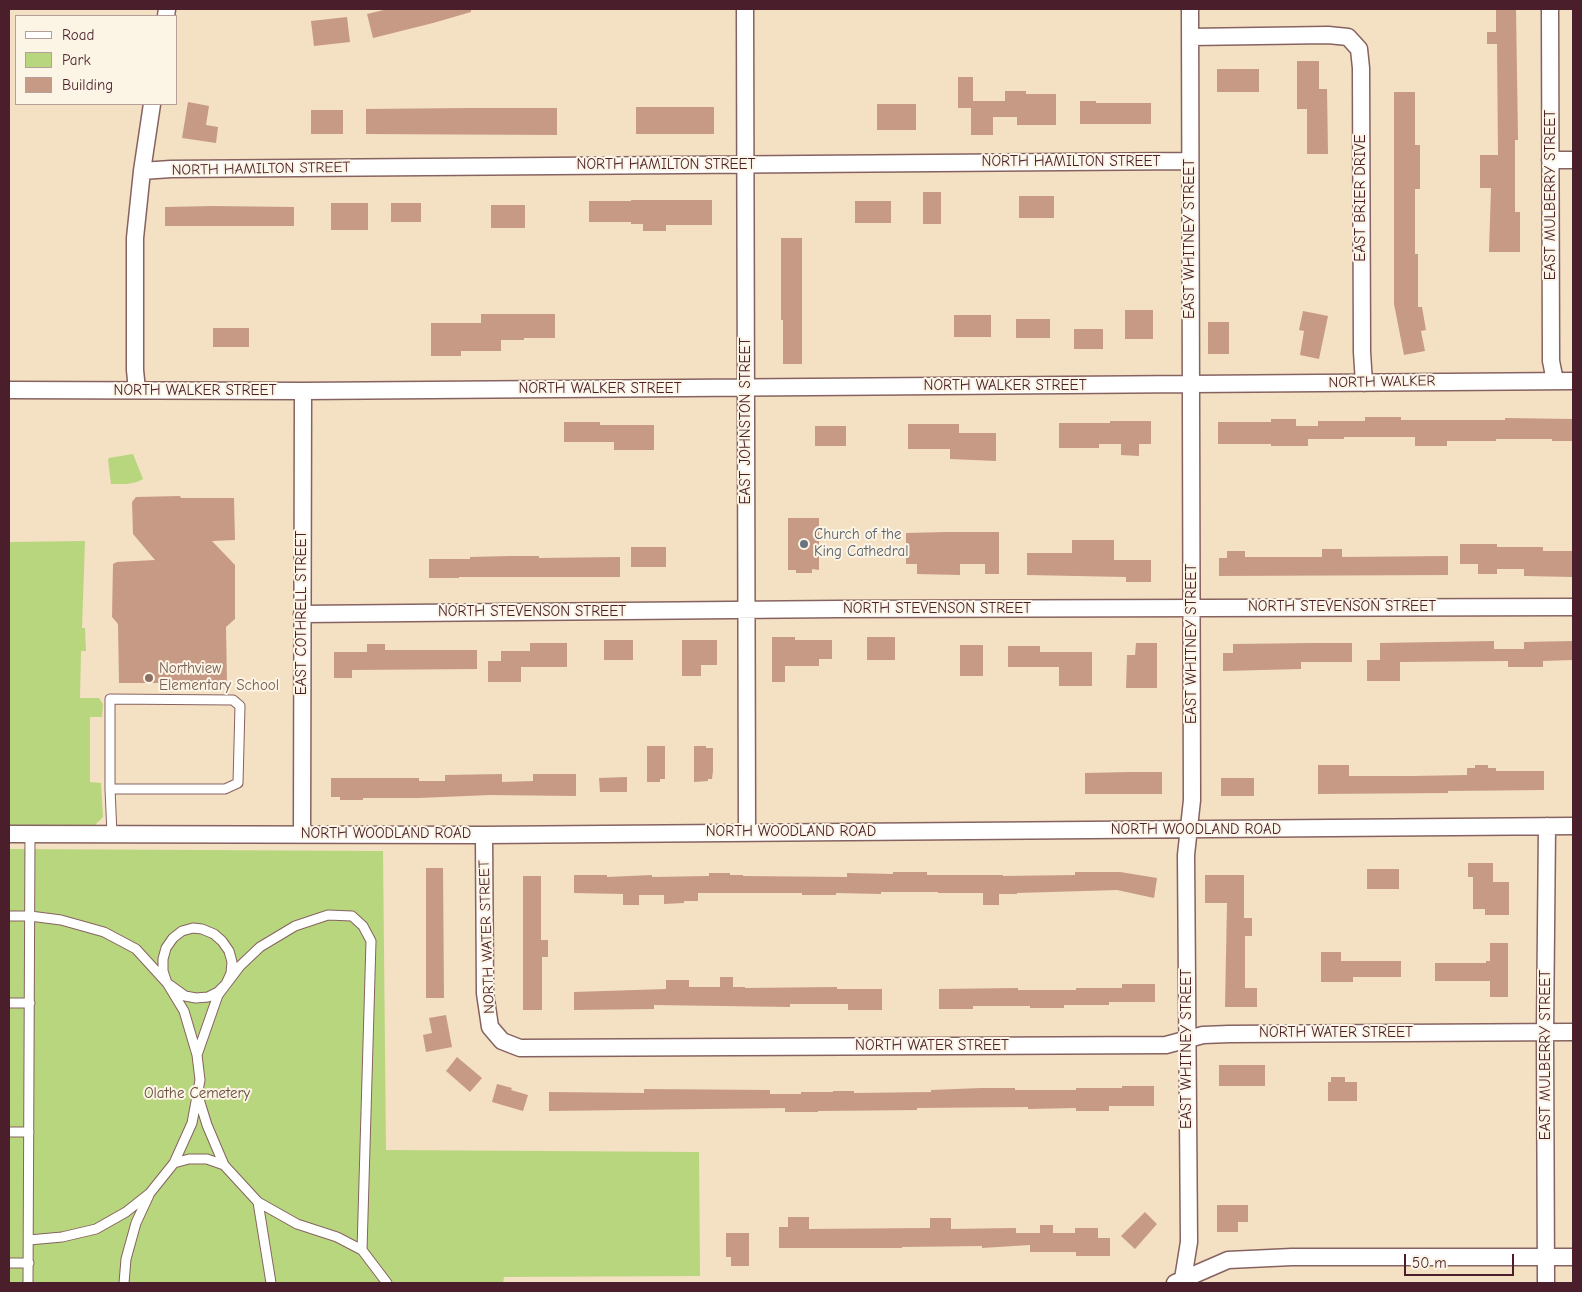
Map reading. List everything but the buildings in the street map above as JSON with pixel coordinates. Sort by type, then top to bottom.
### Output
[{"type":"street","name":"EAST JOHNSTON STREET","points":[[745,9],[747,832]]},
{"type":"street","name":"EAST WHITNEY STREET","points":[[1179,1281],[1189,1242],[1186,855],[1192,800],[1190,9]]},
{"type":"street","name":"EAST MULBERRY STREET","points":[[1550,9],[1552,361],[1555,381]]},
{"type":"street","name":"EAST BRIER DRIVE","points":[[1190,37],[1328,35],[1348,37],[1359,50],[1362,352],[1364,383]]},
{"type":"street","points":[[137,390],[135,370],[135,238],[152,105]]},
{"type":"street","points":[[1550,160],[1573,160]]},
{"type":"street","name":"NORTH HAMILTON STREET","points":[[142,171],[745,164],[1190,162]]},
{"type":"street","name":"NORTH WALKER","points":[[1191,384],[1573,381]]},
{"type":"street","name":"NORTH WALKER STREET","points":[[9,390],[303,391],[1191,384]]},
{"type":"street","name":"EAST COTHRELL STREET","points":[[302,834],[303,391]]},
{"type":"street","name":"NORTH STEVENSON STREET","points":[[302,614],[1573,606]]},
{"type":"street","name":"EAST MULBERRY STREET","points":[[1546,1283],[1545,1033],[1547,826]]},
{"type":"street","name":"NORTH WOODLAND ROAD","points":[[9,834],[484,834],[1573,826]]},
{"type":"street","name":"NORTH WATER STREET","points":[[484,834],[485,993],[490,1027],[502,1041],[520,1048],[1166,1045],[1203,1035],[1229,1034],[1573,1032]]},
{"type":"street","points":[[1179,1281],[1228,1260],[1292,1257],[1573,1257]]},
{"type":"lane","points":[[110,789],[225,789],[238,783],[240,706],[233,700],[110,699],[110,789],[112,834]]},
{"type":"lane","points":[[28,1283],[30,834]]},
{"type":"lane","points":[[197,1055],[218,995],[240,966],[260,947],[295,926],[328,915],[352,916],[362,926],[371,941],[362,1250]]},
{"type":"lane","points":[[9,916],[30,916],[61,920],[104,932],[136,949],[167,983],[184,1011],[197,1055],[200,1080],[192,1123],[174,1164],[150,1193],[126,1212],[96,1229],[62,1237],[29,1240]]},
{"type":"lane","points":[[193,928],[202,929],[214,934],[229,951],[232,962],[231,973],[226,984],[218,992],[196,998],[185,996],[167,983],[163,971],[163,959],[166,948],[173,938],[193,928]]},
{"type":"lane","points":[[9,1003],[30,1003]]},
{"type":"lane","points":[[197,1094],[206,1125],[224,1165],[258,1202],[297,1224],[337,1237],[362,1250],[387,1283]]},
{"type":"lane","points":[[9,1132],[29,1132]]},
{"type":"lane","points":[[174,1164],[189,1159],[207,1160],[224,1165]]},
{"type":"lane","points":[[124,1283],[126,1259],[136,1223],[150,1193]]},
{"type":"lane","points":[[258,1202],[271,1283]]},
{"type":"lane","points":[[9,1263],[29,1263]]},
{"type":"green space","points":[[133,454],[143,479],[127,484],[111,484],[109,458]]},
{"type":"green space","points":[[85,541],[82,628],[85,628],[86,651],[81,651],[80,698],[99,698],[103,704],[102,717],[90,717],[90,782],[101,783],[103,817],[94,826],[9,826],[9,542]]},
{"type":"green space","name":"Olathe Cemetery","points":[[9,849],[383,851],[386,1150],[699,1152],[700,1276],[504,1277],[503,1283],[9,1283]]},
{"type":"place","name":"Church of the King Cathedral","points":[[804,544]]},
{"type":"place","name":"Northview Elementary School","points":[[149,678]]}]
